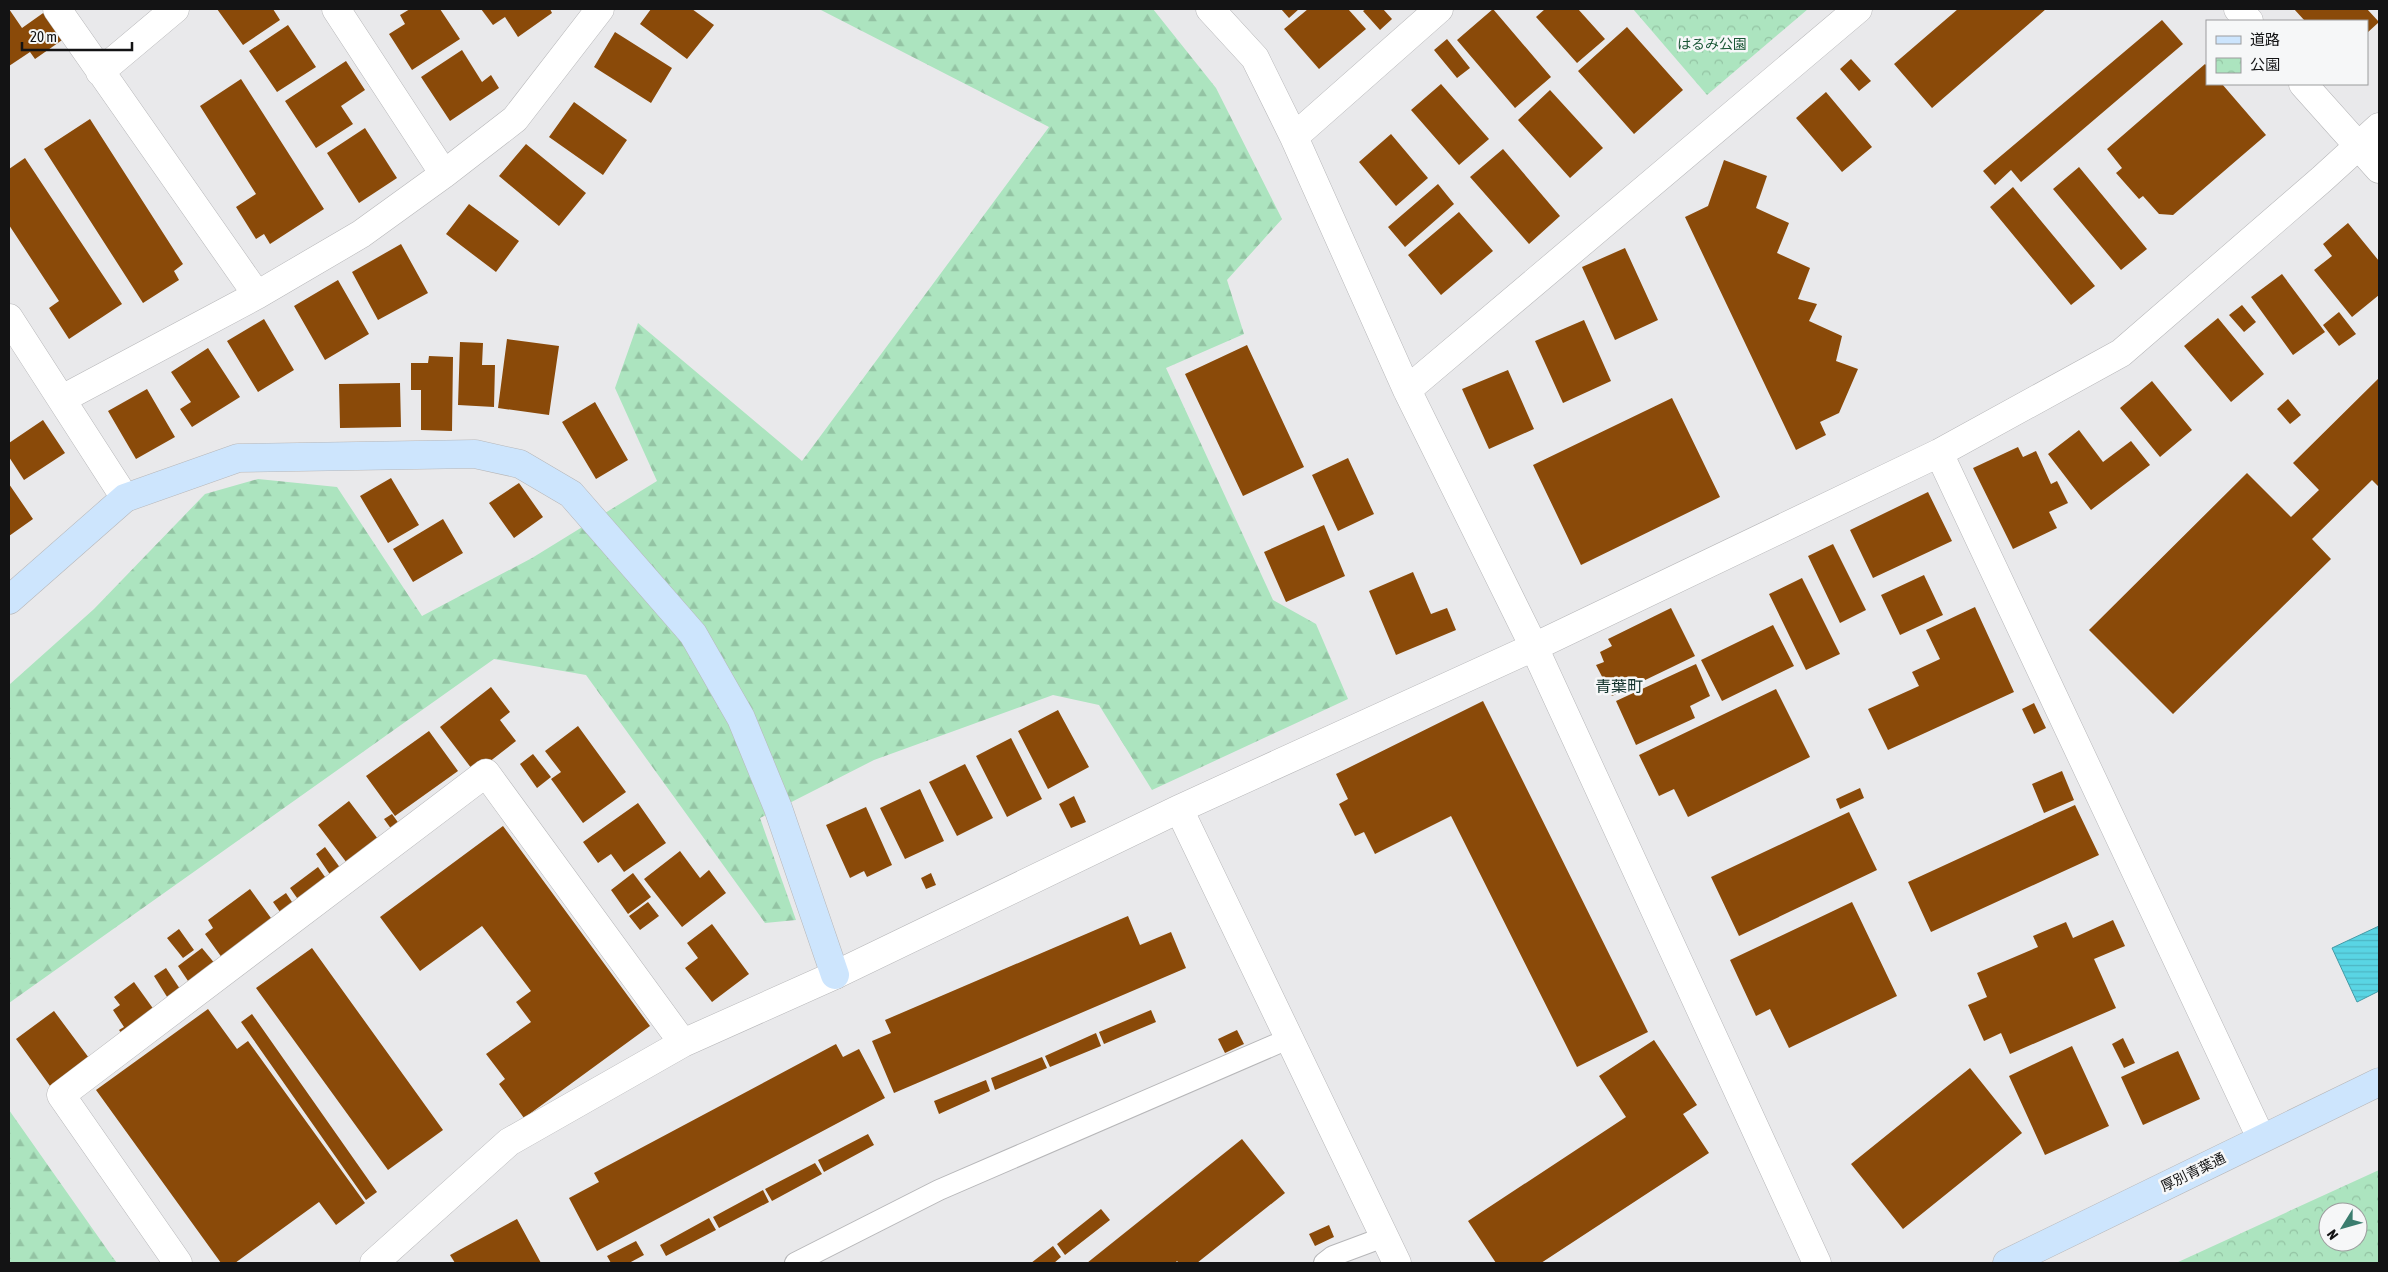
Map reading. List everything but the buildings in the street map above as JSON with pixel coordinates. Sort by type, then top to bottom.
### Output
[{"type":"street","points":[[57,9],[257,295]]},
{"type":"street","points":[[100,72],[175,9]]},
{"type":"street","points":[[336,9],[444,174]]},
{"type":"street","points":[[1210,9],[1255,58],[1294,137],[1407,390],[1534,647],[1817,1263]]},
{"type":"street","points":[[1294,137],[1439,9]]},
{"type":"street","points":[[1407,390],[1858,9]]},
{"type":"street","points":[[2238,9],[2247,20]]},
{"type":"street","points":[[62,399],[257,295],[361,234],[444,174],[515,119],[594,12]]},
{"type":"street","points":[[2304,85],[2379,169]]},
{"type":"street","points":[[374,1263],[509,1142],[683,1043],[835,975],[1179,809],[1534,647],[1939,453],[2121,353],[2322,179],[2379,127]]},
{"type":"street","points":[[9,318],[125,498]]},
{"type":"street","points":[[1939,453],[2261,1138]]},
{"type":"street","points":[[9,600],[125,498],[238,458],[475,454],[520,464],[572,494],[693,634],[741,718],[778,808],[835,975]]},
{"type":"street","points":[[178,1263],[61,1095],[486,773],[683,1043]]},
{"type":"street","points":[[1179,809],[1396,1263]]},
{"type":"street","name":"厚別青葉通","points":[[2007,1263],[2379,1082]]},
{"type":"lane","points":[[795,1263],[939,1190],[1288,1039]]},
{"type":"lane","points":[[1324,1263],[1333,1256],[1384,1237]]},
{"type":"green space","points":[[819,9],[1153,9],[1216,88],[1282,219],[1227,280],[1244,334],[1166,368],[1273,600],[1316,624],[1348,699],[1152,790],[1099,705],[1053,695],[874,760],[760,818],[796,920],[765,923],[586,675],[494,659],[9,1003],[9,685],[94,609],[205,494],[258,479],[337,487],[422,616],[532,558],[657,481],[615,388],[638,323],[802,461],[1049,127]]},
{"type":"green space","name":"はるみ公園","points":[[1633,9],[1808,9],[1707,95]]},
{"type":"green space","points":[[9,1110],[111,1255],[117,1263],[9,1263]]},
{"type":"green space","points":[[2379,1170],[2379,1263],[2176,1263]]},
{"type":"water","points":[[2379,926],[2379,991],[2357,1002],[2332,948]]},
{"type":"district","name":"青葉町","points":[[1619,686]]}]
